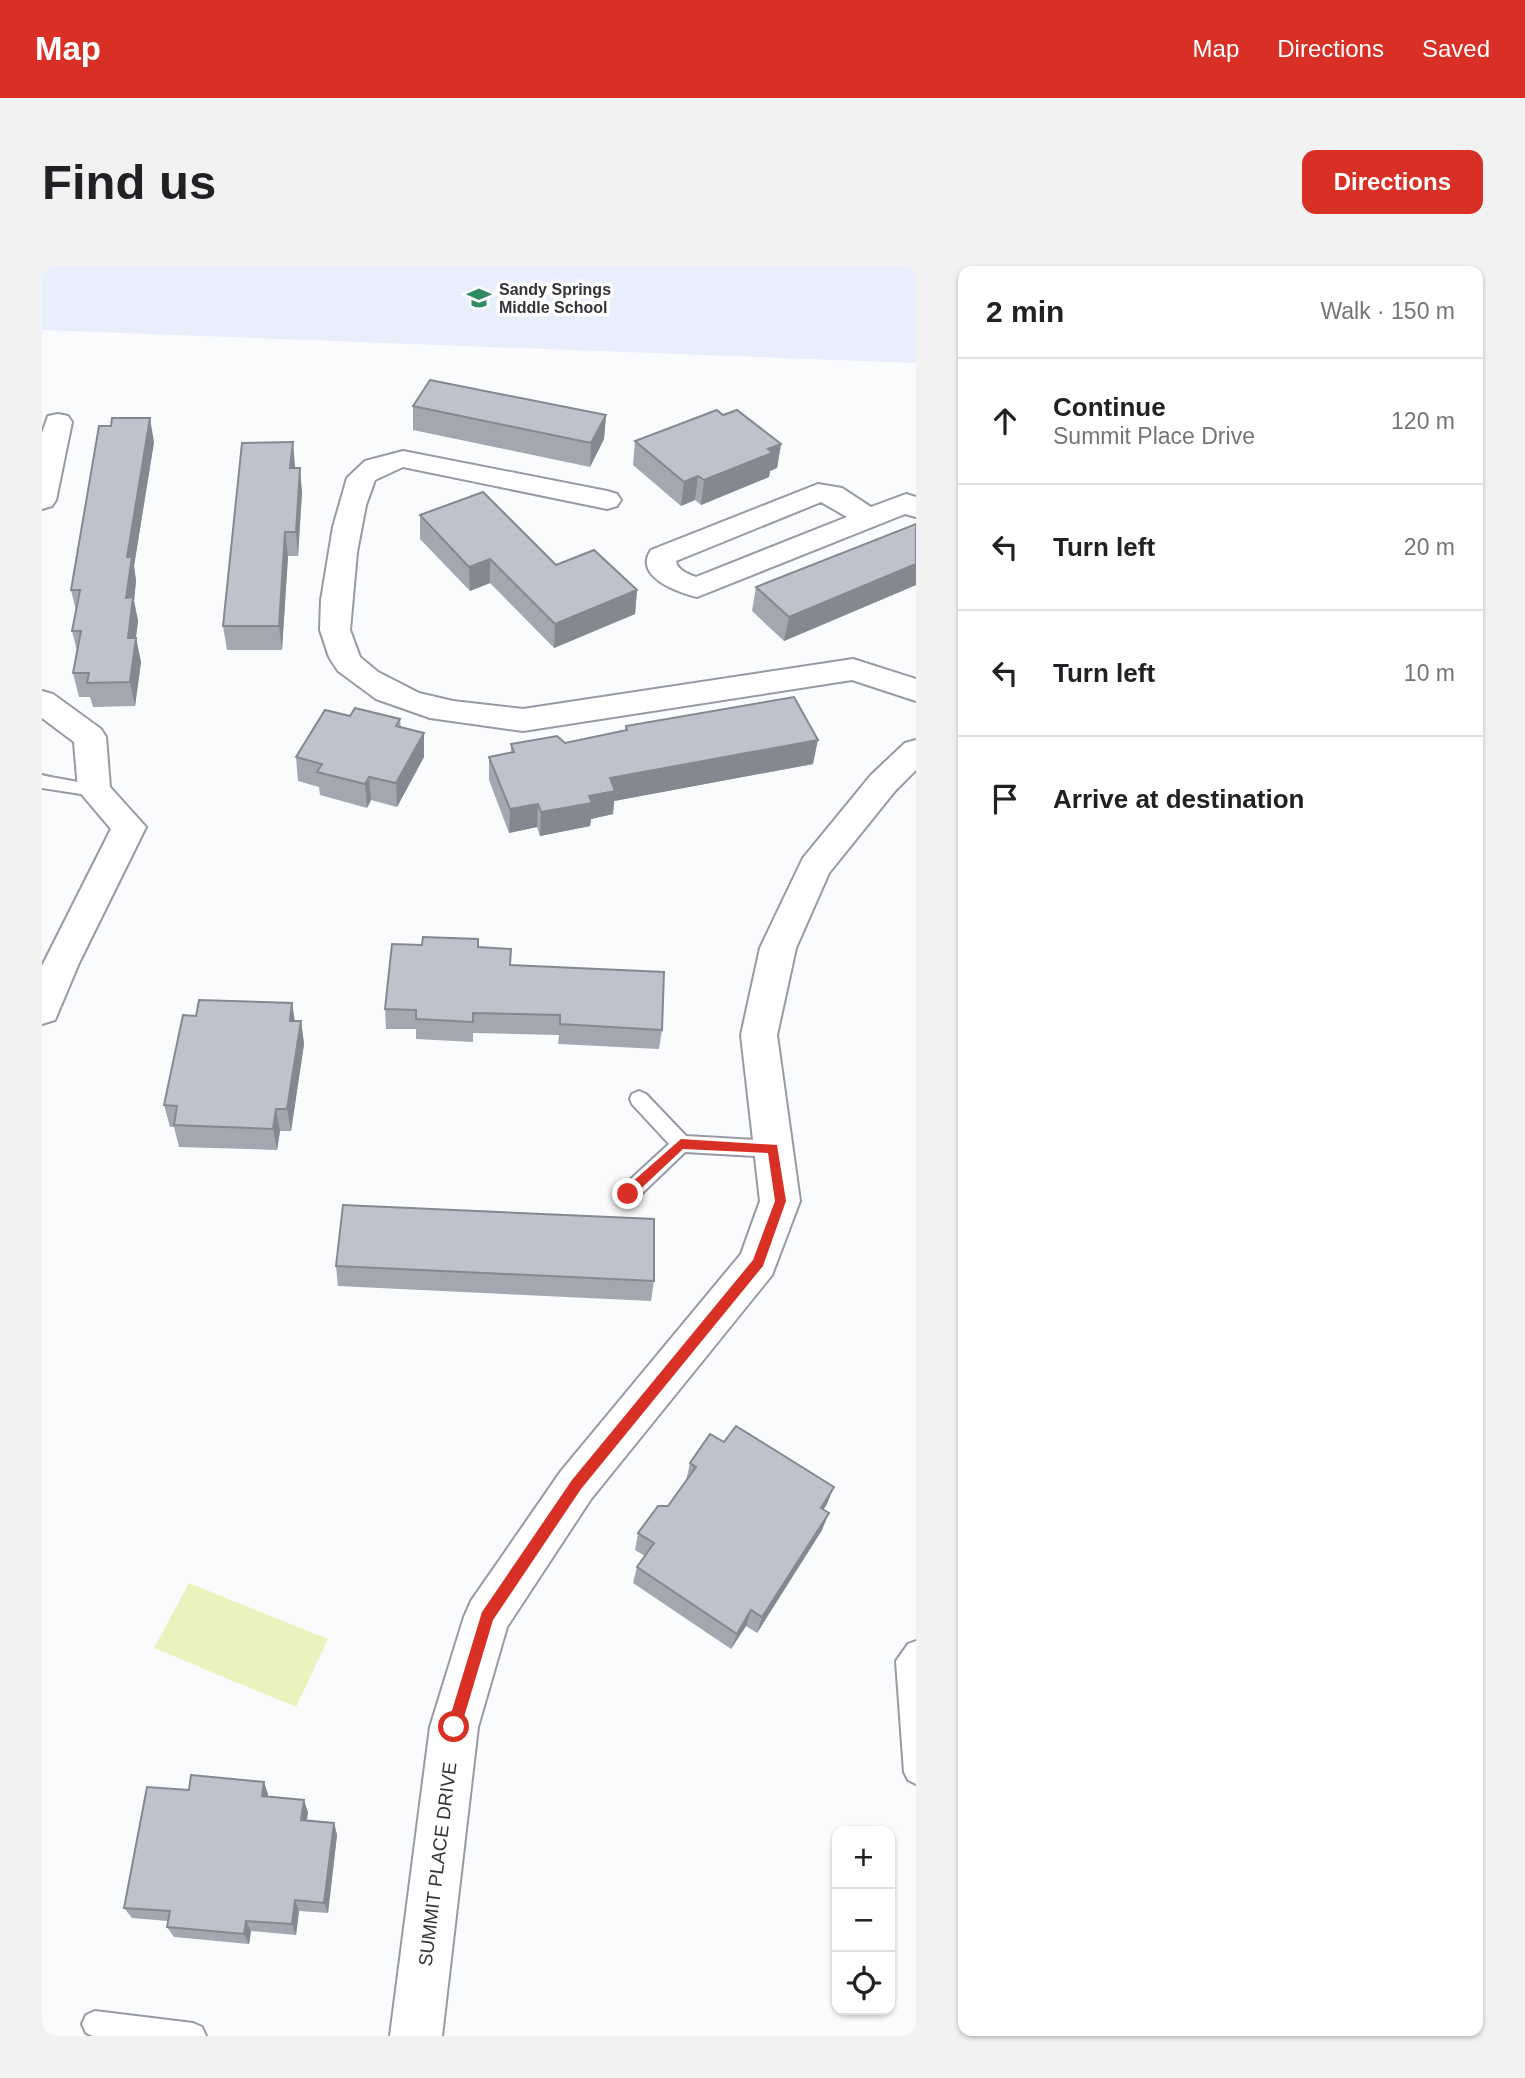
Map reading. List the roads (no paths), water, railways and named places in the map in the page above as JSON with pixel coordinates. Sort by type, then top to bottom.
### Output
[{"type":"street","points":[[42,500],[58,422]]},
{"type":"street","points":[[607,500],[403,459],[377,465],[360,479],[351,499],[335,628],[346,663],[379,687],[414,703],[467,714],[523,720],[853,669],[916,691]]},
{"type":"street","points":[[869,518],[832,494],[818,493],[661,556],[662,568],[675,580],[697,588],[906,503],[916,508]]},
{"type":"street","points":[[42,702],[90,737],[94,790],[129,827],[106,880],[55,974],[42,1010]]},
{"type":"street","name":"SUMMIT PLACE DRIVE","points":[[416,2036],[454,1727],[487,1617],[576,1485],[758,1263],[780,1201],[759,1035],[778,948],[815,867],[883,783],[916,751]]},
{"type":"lane","points":[[42,781],[52,786],[94,790]]},
{"type":"lane","points":[[639,1099],[681,1144],[773,1149]]},
{"type":"lane","points":[[628,1194],[681,1144]]},
{"type":"lane","points":[[916,1652],[908,1661],[916,1772]]},
{"type":"lane","points":[[95,2024],[193,2036]]},
{"type":"place","name":"Sandy Springs Middle School","points":[[479,298]]}]
